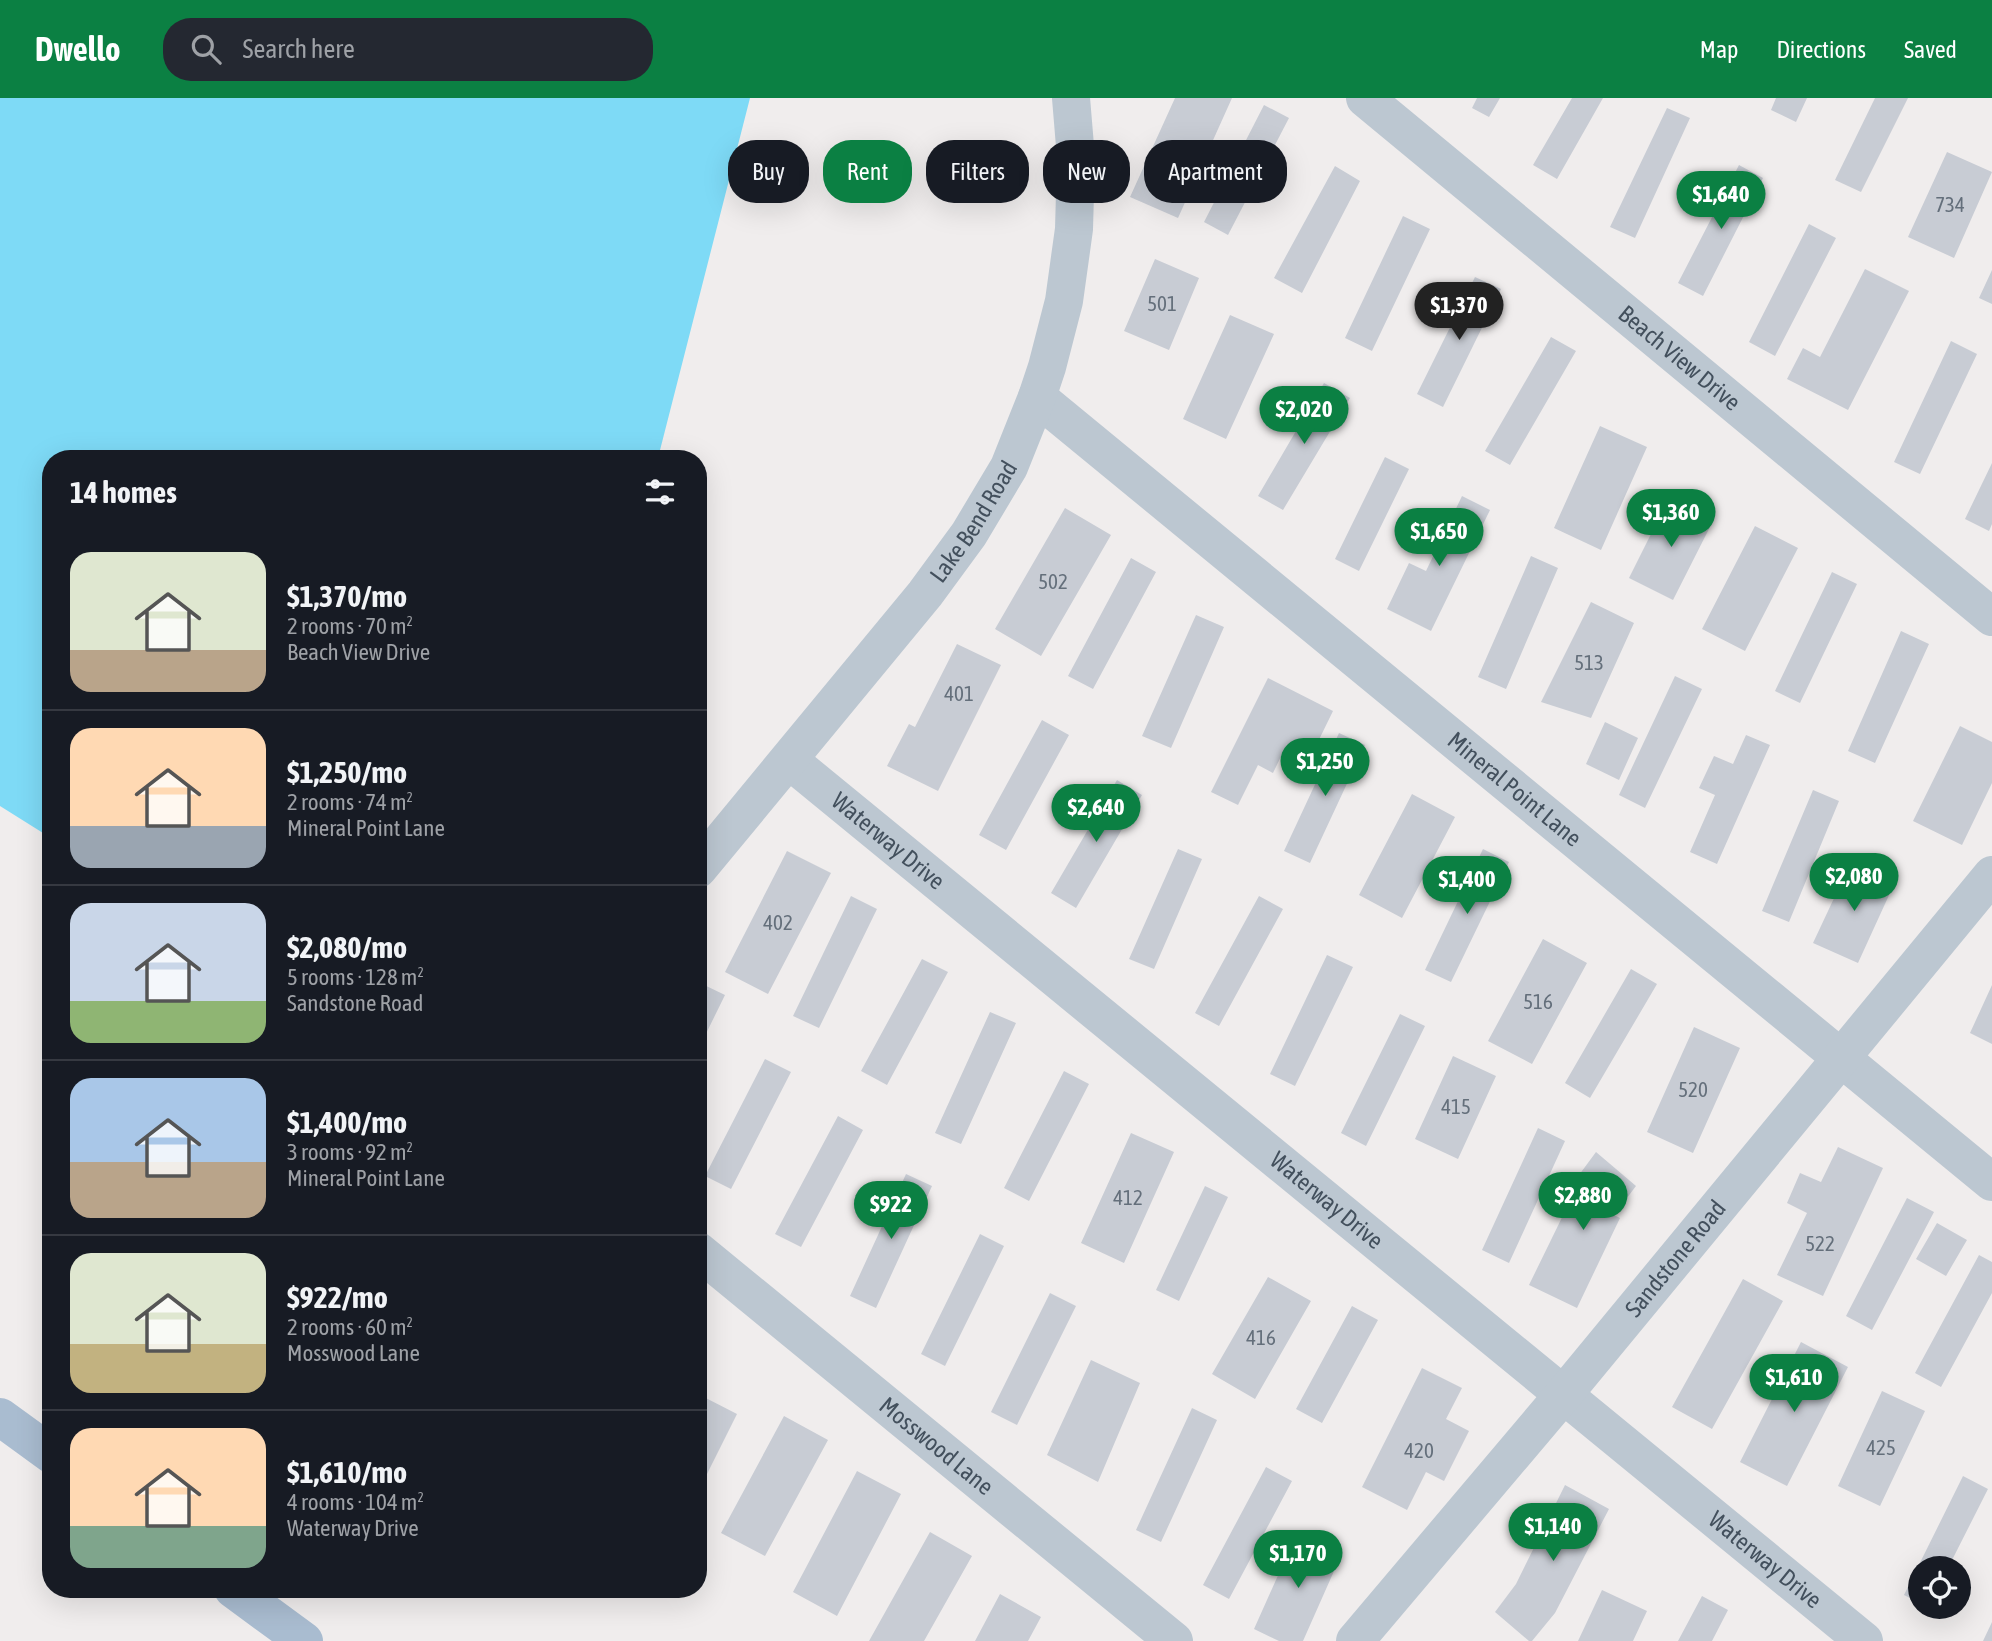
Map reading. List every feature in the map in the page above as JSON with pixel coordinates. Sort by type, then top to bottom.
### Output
[{"type":"main road","points":[[0,1417],[42,1447]]},
{"type":"main road","points":[[245,1598],[303,1641]]},
{"type":"street","name":"Lake Bend Road","points":[[707,858],[925,594],[970,534],[1009,467],[1048,367],[1064,300],[1074,229],[1076,158],[1071,98]]},
{"type":"street","name":"Beach View Drive","points":[[1365,98],[1992,617]]},
{"type":"street","name":"Mineral Point Lane","points":[[1037,397],[1992,1182]]},
{"type":"street","name":"Waterway Drive","points":[[789,760],[1864,1641]]},
{"type":"street","name":"Sandstone Road","points":[[1355,1641],[1564,1394],[1992,875]]},
{"type":"street","name":"Mosswood Lane","points":[[707,1258],[1174,1641]]},
{"type":"water","points":[[0,98],[750,98],[739,140],[728,140],[728,184],[660,450],[42,450],[42,832],[0,806]]},
{"type":"building","points":[[1175,98],[1232,98],[1213,140],[1156,140]]},
{"type":"building","points":[[1477,98],[1500,98],[1489,117],[1472,108]]},
{"type":"building","points":[[1572,98],[1603,98],[1557,179],[1533,165]]},
{"type":"building","points":[[1776,98],[1807,98],[1796,122],[1771,110]]},
{"type":"building","points":[[1875,98],[1908,98],[1861,192],[1835,180]]},
{"type":"building","points":[[1264,105],[1289,118],[1278,140],[1246,140]]},
{"type":"building","points":[[1667,108],[1690,118],[1635,238],[1610,227]]},
{"type":"building","points":[[1947,152],[1992,172],[1954,258],[1908,237]]},
{"type":"building","points":[[1739,165],[1763,178],[1703,296],[1678,283]]},
{"type":"building","points":[[1144,166],[1144,203],[1185,203],[1178,218],[1130,197]]},
{"type":"building","points":[[1335,166],[1360,181],[1302,293],[1274,278]]},
{"type":"building","points":[[1214,203],[1245,203],[1228,235],[1204,222]]},
{"type":"building","points":[[1403,216],[1430,229],[1372,351],[1345,338]]},
{"type":"building","points":[[1809,224],[1836,238],[1775,356],[1749,342]]},
{"type":"building","points":[[1155,259],[1199,278],[1169,350],[1124,331]]},
{"type":"building","points":[[1865,269],[1909,291],[1848,410],[1787,379],[1803,348],[1820,357]]},
{"type":"building","points":[[1992,270],[1992,304],[1979,298]]},
{"type":"building","points":[[1475,277],[1501,289],[1443,407],[1417,394]]},
{"type":"building","points":[[1230,315],[1274,334],[1226,439],[1183,419]]},
{"type":"building","points":[[1551,337],[1576,351],[1510,465],[1485,451]]},
{"type":"building","points":[[1951,341],[1977,354],[1920,474],[1894,462]]},
{"type":"building","points":[[1324,383],[1350,398],[1283,510],[1258,496]]},
{"type":"building","points":[[1600,426],[1647,447],[1601,550],[1554,528]]},
{"type":"building","points":[[1385,457],[1409,469],[1359,571],[1335,559]]},
{"type":"building","points":[[1992,463],[1992,524],[1989,531],[1965,519]]},
{"type":"building","points":[[1462,496],[1490,510],[1431,631],[1387,609],[1409,563],[1426,571]]},
{"type":"building","points":[[1669,498],[1713,521],[1673,600],[1629,578]]},
{"type":"building","points":[[1065,508],[1111,535],[1041,656],[995,629]]},
{"type":"building","points":[[1755,526],[1798,548],[1745,651],[1702,629]]},
{"type":"building","points":[[1531,556],[1558,568],[1506,689],[1478,677]]},
{"type":"building","points":[[1131,558],[1156,572],[1093,689],[1068,676]]},
{"type":"building","points":[[1832,572],[1857,584],[1800,703],[1775,691]]},
{"type":"building","points":[[1591,602],[1634,623],[1591,718],[1541,702]]},
{"type":"building","points":[[1196,615],[1224,627],[1171,748],[1142,736]]},
{"type":"building","points":[[1901,631],[1929,644],[1875,763],[1848,751]]},
{"type":"building","points":[[957,644],[1001,665],[938,791],[887,766],[909,724],[915,727]]},
{"type":"building","points":[[1675,676],[1702,689],[1645,808],[1619,795]]},
{"type":"building","points":[[1268,678],[1333,711],[1311,756],[1287,744],[1273,773],[1258,765],[1238,805],[1211,792]]},
{"type":"building","points":[[1042,720],[1069,735],[1006,850],[979,835]]},
{"type":"building","points":[[1605,722],[1638,738],[1619,780],[1586,764]]},
{"type":"building","points":[[1960,726],[1992,742],[1992,783],[1962,845],[1913,821]]},
{"type":"building","points":[[1339,733],[1365,745],[1310,863],[1284,851]]},
{"type":"building","points":[[1746,735],[1770,745],[1717,864],[1690,852],[1715,795],[1699,788],[1714,756],[1733,764]]},
{"type":"building","points":[[1117,780],[1142,795],[1076,908],[1051,893]]},
{"type":"building","points":[[1813,790],[1839,801],[1789,922],[1762,911]]},
{"type":"building","points":[[1412,794],[1455,817],[1402,918],[1359,895]]},
{"type":"building","points":[[1178,849],[1202,859],[1154,969],[1129,959]]},
{"type":"building","points":[[1483,849],[1509,862],[1451,982],[1425,970]]},
{"type":"building","points":[[787,851],[831,873],[768,994],[725,972]]},
{"type":"building","points":[[1851,862],[1895,882],[1858,963],[1813,943]]},
{"type":"building","points":[[851,896],[877,909],[819,1028],[793,1016]]},
{"type":"building","points":[[1259,896],[1283,909],[1219,1026],[1195,1013]]},
{"type":"building","points":[[1543,939],[1587,963],[1532,1064],[1488,1041]]},
{"type":"building","points":[[1327,955],[1353,967],[1295,1086],[1270,1074]]},
{"type":"building","points":[[922,959],[948,972],[887,1085],[861,1071]]},
{"type":"building","points":[[1631,969],[1657,984],[1590,1098],[1565,1083]]},
{"type":"building","points":[[1992,985],[1992,1044],[1970,1033]]},
{"type":"building","points":[[707,986],[725,995],[707,1032]]},
{"type":"building","points":[[990,1012],[1016,1023],[961,1144],[935,1133]]},
{"type":"building","points":[[1400,1014],[1425,1026],[1366,1146],[1341,1133]]},
{"type":"building","points":[[1694,1027],[1740,1048],[1693,1153],[1647,1132]]},
{"type":"building","points":[[1453,1056],[1496,1076],[1458,1159],[1415,1139]]},
{"type":"building","points":[[765,1059],[791,1072],[731,1189],[707,1177],[707,1172]]},
{"type":"building","points":[[1064,1071],[1089,1084],[1029,1201],[1004,1188]]},
{"type":"building","points":[[838,1116],[863,1130],[801,1247],[775,1234]]},
{"type":"building","points":[[1538,1128],[1565,1141],[1509,1263],[1482,1250]]},
{"type":"building","points":[[1131,1133],[1174,1152],[1124,1263],[1081,1243]]},
{"type":"building","points":[[1838,1147],[1883,1168],[1823,1296],[1777,1275],[1807,1213],[1787,1203],[1800,1173],[1821,1182]]},
{"type":"building","points":[[1596,1152],[1636,1186],[1614,1215],[1620,1218],[1577,1308],[1529,1285],[1572,1197],[1565,1194]]},
{"type":"building","points":[[906,1174],[932,1186],[876,1308],[850,1296]]},
{"type":"building","points":[[1205,1186],[1228,1197],[1179,1301],[1156,1290]]},
{"type":"building","points":[[1907,1198],[1934,1212],[1872,1330],[1846,1316]]},
{"type":"building","points":[[1937,1223],[1967,1240],[1946,1276],[1916,1259]]},
{"type":"building","points":[[980,1234],[1004,1246],[945,1366],[921,1354]]},
{"type":"building","points":[[1979,1255],[1992,1262],[1992,1293],[1941,1387],[1915,1373]]},
{"type":"building","points":[[1268,1277],[1311,1301],[1255,1399],[1212,1374]]},
{"type":"building","points":[[1743,1279],[1783,1301],[1712,1429],[1672,1407]]},
{"type":"building","points":[[1050,1293],[1076,1306],[1017,1425],[991,1412]]},
{"type":"building","points":[[1352,1306],[1378,1320],[1322,1423],[1296,1409]]},
{"type":"building","points":[[1801,1342],[1848,1367],[1787,1486],[1740,1462]]},
{"type":"building","points":[[1091,1360],[1140,1383],[1098,1482],[1047,1455]]},
{"type":"building","points":[[1422,1368],[1462,1388],[1446,1419],[1469,1431],[1444,1481],[1426,1472],[1407,1510],[1362,1487]]},
{"type":"building","points":[[1882,1391],[1925,1411],[1880,1506],[1838,1486]]},
{"type":"building","points":[[707,1399],[737,1414],[707,1474]]},
{"type":"building","points":[[1192,1408],[1217,1420],[1161,1542],[1136,1530]]},
{"type":"building","points":[[784,1416],[828,1440],[765,1556],[721,1533]]},
{"type":"building","points":[[1266,1467],[1292,1481],[1229,1599],[1203,1585]]},
{"type":"building","points":[[857,1471],[901,1494],[837,1616],[793,1592]]},
{"type":"building","points":[[1963,1476],[1988,1489],[1954,1556],[1923,1556]]},
{"type":"building","points":[[1565,1485],[1609,1509],[1555,1613],[1532,1641],[1529,1641],[1495,1612],[1516,1584]]},
{"type":"building","points":[[930,1532],[972,1556],[924,1641],[869,1641]]},
{"type":"building","points":[[1297,1533],[1342,1553],[1303,1641],[1279,1641],[1254,1629]]},
{"type":"building","points":[[1602,1590],[1647,1611],[1633,1641],[1578,1641]]},
{"type":"building","points":[[1000,1594],[1041,1617],[1028,1641],[975,1641]]},
{"type":"building","points":[[1702,1596],[1728,1610],[1712,1641],[1678,1641]]},
{"type":"building","points":[[1992,1622],[1992,1641],[1983,1641]]}]
